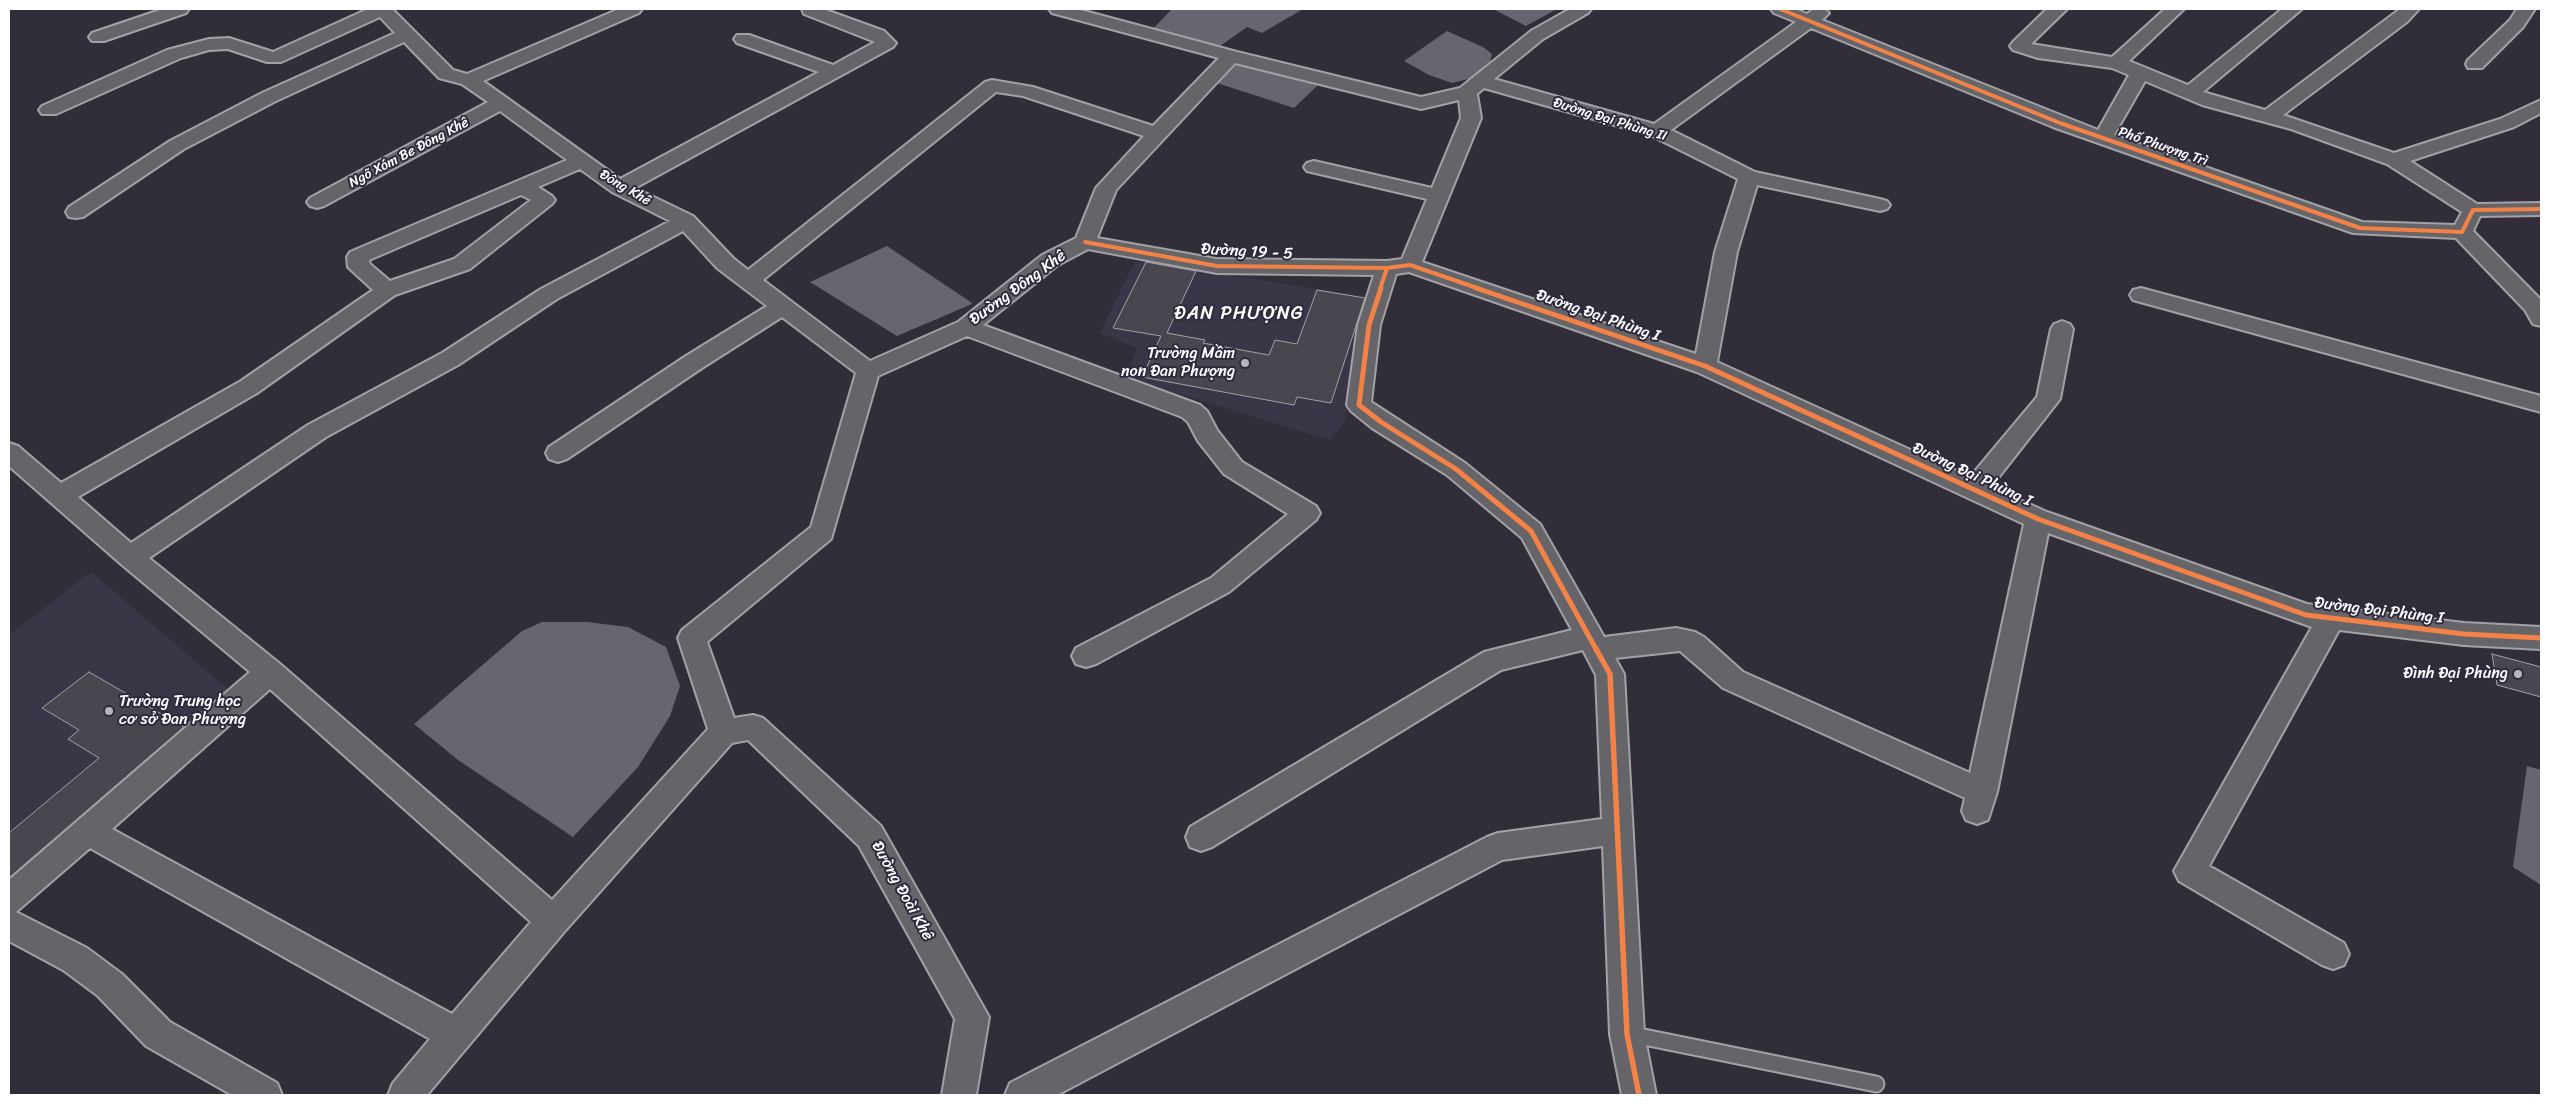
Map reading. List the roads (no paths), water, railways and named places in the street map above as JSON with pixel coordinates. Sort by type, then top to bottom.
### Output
[{"type":"street","points":[[98,38],[180,9]]},
{"type":"street","points":[[49,110],[174,54],[209,45],[229,43],[274,58],[382,9]]},
{"type":"street","name":"Đông Khê","points":[[382,9],[446,74],[469,80],[619,188],[686,221],[725,263],[868,371]]},
{"type":"street","points":[[469,80],[633,9]]},
{"type":"street","points":[[1069,10],[1231,56],[1421,102],[1474,86],[1537,35],[1582,9]]},
{"type":"street","name":"Phố Phượng Trì","points":[[1780,9],[2060,123],[2360,228],[2462,232]]},
{"type":"street","points":[[1657,131],[1808,20],[1827,9]]},
{"type":"street","points":[[2058,9],[2046,18],[2019,46],[2038,52],[2116,63],[2190,93],[2298,125],[2394,160],[2473,210],[2541,209]]},
{"type":"street","points":[[2116,63],[2175,9]]},
{"type":"street","points":[[2190,93],[2293,9]]},
{"type":"street","points":[[2268,117],[2402,18],[2410,9]]},
{"type":"street","points":[[2475,64],[2483,53],[2517,22],[2526,9]]},
{"type":"street","points":[[619,188],[887,43],[878,35],[810,10]]},
{"type":"street","points":[[76,212],[177,145],[269,97],[407,34]]},
{"type":"street","points":[[743,39],[835,72]]},
{"type":"street","name":"Đường Đông Khê","points":[[868,371],[966,326],[1050,260],[1085,242],[1106,188],[1231,56]]},
{"type":"street","points":[[2103,138],[2140,73]]},
{"type":"street","points":[[749,280],[992,86],[1026,91],[1157,134]]},
{"type":"street","points":[[1474,86],[1471,118],[1439,196],[1398,267],[1369,325],[1359,405],[1380,422],[1456,469],[1531,530],[1610,674],[1627,1034],[1639,1095]]},
{"type":"street","name":"Đường Đại Phùng II","points":[[1474,86],[1657,131],[1749,177]]},
{"type":"street","name":"Ngõ Xóm Be Đông Khê","points":[[317,202],[501,103]]},
{"type":"street","points":[[2394,160],[2507,123],[2541,106]]},
{"type":"street","points":[[387,290],[359,267],[358,257],[582,161]]},
{"type":"street","points":[[1314,167],[1439,196]]},
{"type":"street","points":[[1705,366],[1726,252],[1749,177],[1880,205]]},
{"type":"street","points":[[59,496],[249,387],[387,290],[462,264],[545,200],[522,186]]},
{"type":"street","points":[[2473,210],[2462,232],[2534,306],[2541,319]]},
{"type":"street","points":[[130,557],[317,431],[450,359],[549,294],[686,221]]},
{"type":"street","name":"Đường 19 - 5","points":[[1085,242],[1217,266],[1398,267]]},
{"type":"street","name":"Đường Đại Phùng I","points":[[1398,267],[1705,366],[2038,519],[2306,615],[2330,620],[2464,634],[2541,638]]},
{"type":"street","points":[[2141,295],[2541,404]]},
{"type":"street","points":[[558,453],[694,362],[784,306]]},
{"type":"street","points":[[966,326],[1191,411],[1198,417],[1207,435],[1233,468],[1307,513],[1220,585],[1086,656]]},
{"type":"street","points":[[1974,490],[2048,399],[2062,329]]},
{"type":"street","points":[[405,1095],[553,921],[724,732],[692,638],[822,532],[868,371]]},
{"type":"street","points":[[9,452],[130,557],[270,672],[553,921]]},
{"type":"street","points":[[1201,837],[1494,660],[1594,643],[1676,639],[1685,640],[1694,645],[1733,680],[1979,802],[2038,519]]},
{"type":"street","points":[[2330,620],[2190,871],[2333,954]]},
{"type":"street","points":[[9,900],[270,672]]},
{"type":"street","name":"Đường Đoài Khê","points":[[724,732],[754,727],[870,836],[972,1017],[959,1095]]},
{"type":"street","points":[[1022,1095],[1498,847],[1617,830]]},
{"type":"street","points":[[87,831],[456,1035]]},
{"type":"street","points":[[9,924],[75,959],[110,985],[158,1034],[265,1095]]},
{"type":"lane","points":[[1627,1034],[1876,1084]]},
{"type":"place","name":"Trường Mầm non Đan Phượng","points":[[1245,363]]},
{"type":"place","name":"Đình Đại Phùng","points":[[2518,674]]},
{"type":"place","name":"Trường Trung học cơ sở Đan Phượng","points":[[109,711]]},
{"type":"district","name":"ĐAN PHƯỢNG","points":[[1239,314]]}]
